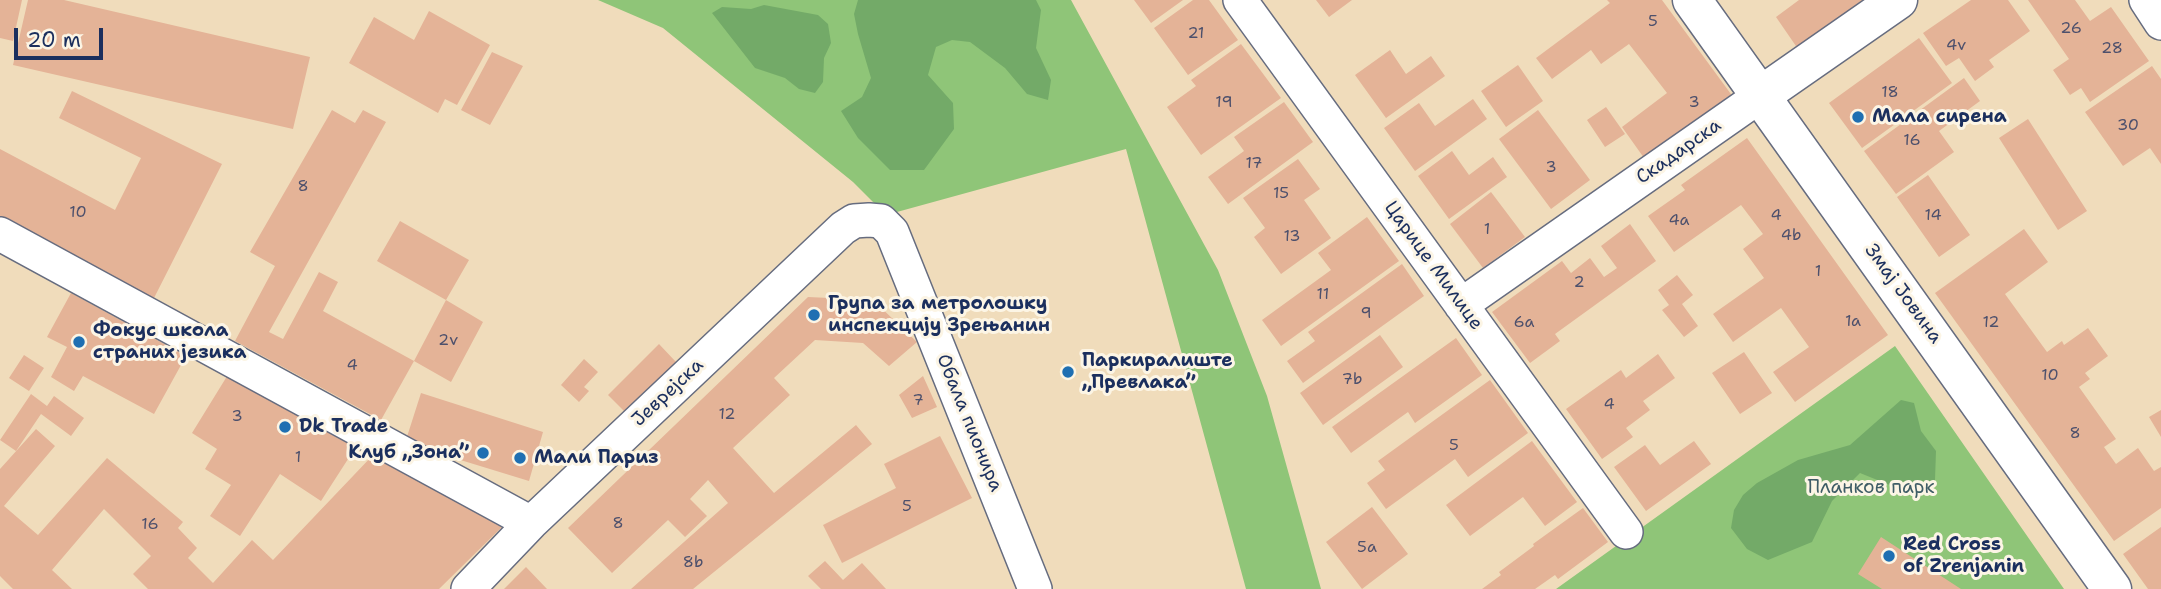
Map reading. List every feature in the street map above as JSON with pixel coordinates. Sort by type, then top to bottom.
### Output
[{"type":"street","name":"Царице Милице","points":[[1240,0],[1626,532]]},
{"type":"street","name":"Змај Јовина","points":[[1692,0],[2112,589]]},
{"type":"street","name":"Скадарска","points":[[1461,305],[1898,0]]},
{"type":"street","points":[[2146,0],[2161,23]]},
{"type":"street","name":"Јеврејска","points":[[468,589],[531,523],[843,228],[854,221],[881,221]]},
{"type":"street","name":"Обала пионира","points":[[881,221],[892,232],[1035,589]]},
{"type":"street","points":[[0,234],[531,523]]},
{"type":"green space","points":[[598,0],[1071,0],[1218,270],[1267,396],[1321,589],[1246,589],[1126,149],[886,215],[853,182],[663,28]]},
{"type":"green space","points":[[858,0],[1036,0],[1041,10],[1036,48],[1051,80],[1048,100],[1027,94],[1005,68],[970,42],[952,40],[936,47],[928,75],[953,103],[954,129],[924,170],[890,170],[858,138],[841,111],[862,97],[871,78],[854,14]]},
{"type":"green space","points":[[764,5],[818,15],[828,24],[831,43],[824,58],[823,82],[815,93],[799,89],[785,78],[755,68],[712,13],[722,7],[751,9]]},
{"type":"green space","name":"Планков парк","points":[[1895,346],[2064,589],[1556,589]]},
{"type":"green space","points":[[1901,400],[1914,403],[1921,431],[1936,451],[1935,480],[1917,496],[1860,473],[1832,501],[1812,542],[1768,560],[1747,549],[1731,528],[1734,510],[1743,495],[1757,483],[1798,460],[1850,445]]},
{"type":"building","points":[[0,0],[22,0],[13,41],[0,38]]},
{"type":"building","points":[[28,0],[64,0],[310,57],[293,129],[13,65]]},
{"type":"building","points":[[1134,0],[1183,0],[1151,23]]},
{"type":"building","points":[[1193,0],[1209,0],[1238,40],[1188,75],[1154,28]]},
{"type":"building","points":[[1316,0],[1352,0],[1329,17]]},
{"type":"building","points":[[1607,0],[1662,0],[1736,101],[1649,165],[1622,127],[1667,93],[1629,44],[1601,64],[1591,50],[1552,79],[1536,58],[1610,3]]},
{"type":"building","points":[[1799,0],[1868,0],[1798,49],[1776,17]]},
{"type":"building","points":[[1971,0],[2008,0],[2030,31],[1989,60],[1994,67],[1975,81],[1959,58],[1946,66],[1923,33]]},
{"type":"building","points":[[2028,0],[2075,0],[2090,21],[2111,7],[2149,61],[2090,102],[2081,88],[2070,95],[2053,70],[2069,59]]},
{"type":"building","points":[[429,11],[490,45],[457,105],[445,99],[438,113],[349,63],[374,17],[414,40]]},
{"type":"building","points":[[1919,38],[1952,83],[1862,148],[1829,103]]},
{"type":"building","points":[[1241,44],[1281,98],[1201,155],[1167,107],[1196,86],[1191,80]]},
{"type":"building","points":[[1390,50],[1406,74],[1431,56],[1445,76],[1386,118],[1355,75]]},
{"type":"building","points":[[492,52],[523,66],[490,125],[461,110]]},
{"type":"building","points":[[1518,65],[1543,101],[1506,127],[1481,91]]},
{"type":"building","points":[[2152,66],[2161,79],[2161,164],[2150,148],[2123,166],[2085,112]]},
{"type":"building","points":[[1964,78],[1980,101],[1939,131],[1954,152],[1896,194],[1864,151]]},
{"type":"building","points":[[72,91],[222,164],[154,298],[0,216],[0,149],[115,210],[141,158],[59,118]]},
{"type":"building","points":[[1473,99],[1487,119],[1415,171],[1384,128],[1419,103],[1435,126]]},
{"type":"building","points":[[1284,102],[1313,142],[1228,204],[1208,177],[1244,151],[1234,137]]},
{"type":"building","points":[[1606,107],[1625,134],[1605,147],[1587,120]]},
{"type":"building","points":[[332,110],[355,123],[363,110],[386,122],[269,332],[283,339],[319,272],[338,282],[323,311],[414,361],[381,420],[235,341],[275,266],[250,252]]},
{"type":"building","points":[[1538,110],[1590,180],[1551,209],[1499,139]]},
{"type":"building","points":[[2028,119],[2087,211],[2058,230],[1999,138]]},
{"type":"building","points":[[1747,138],[1888,335],[1795,402],[1773,372],[1809,347],[1781,308],[1733,342],[1713,314],[1764,278],[1743,249],[1763,234],[1741,205],[1674,252],[1648,216],[1685,190],[1681,185]]},
{"type":"building","points":[[1452,151],[1469,175],[1493,157],[1507,177],[1449,219],[1418,176]]},
{"type":"building","points":[[1298,159],[1320,189],[1304,200],[1331,238],[1281,274],[1254,237],[1265,228],[1243,198]]},
{"type":"building","points":[[1928,175],[1970,235],[1939,257],[1897,197]]},
{"type":"building","points":[[1491,192],[1525,237],[1483,268],[1450,224]]},
{"type":"building","points":[[1367,217],[1399,261],[1281,346],[1262,320],[1331,270],[1318,253]]},
{"type":"building","points":[[400,221],[469,260],[446,300],[377,261]]},
{"type":"building","points":[[1630,224],[1656,261],[1555,334],[1560,341],[1530,363],[1492,312],[1562,261],[1571,273],[1590,258],[1604,277],[1617,268],[1601,246]]},
{"type":"building","points":[[2024,229],[2048,262],[2005,294],[2047,352],[2062,341],[2064,345],[2088,328],[2108,356],[2085,373],[2090,379],[2079,387],[2116,439],[2104,447],[2116,464],[2138,448],[2154,471],[2161,467],[2161,508],[2114,541],[1935,293]]},
{"type":"building","points":[[1402,264],[1424,296],[1303,383],[1287,361],[1315,341],[1308,332]]},
{"type":"building","points":[[1677,275],[1693,295],[1682,304],[1698,326],[1684,337],[1662,310],[1669,305],[1658,290]]},
{"type":"building","points":[[71,293],[186,356],[154,414],[83,376],[74,391],[51,377],[67,347],[47,337]]},
{"type":"building","points":[[808,297],[873,300],[917,342],[889,366],[863,343],[815,340],[774,378],[790,395],[733,448],[774,493],[856,425],[872,444],[693,589],[631,589],[728,503],[708,480],[690,499],[707,516],[685,537],[668,520],[612,573],[568,528]]},
{"type":"building","points":[[446,300],[483,322],[451,382],[414,361]]},
{"type":"building","points":[[1380,335],[1403,367],[1323,425],[1300,393]]},
{"type":"building","points":[[1456,338],[1482,375],[1415,423],[1408,412],[1351,453],[1332,427]]},
{"type":"building","points":[[659,344],[676,362],[625,412],[608,395]]},
{"type":"building","points":[[1744,352],[1772,393],[1740,414],[1712,373]]},
{"type":"building","points":[[1658,354],[1675,378],[1643,401],[1650,410],[1626,428],[1633,437],[1602,459],[1566,409],[1621,370],[1626,378]]},
{"type":"building","points":[[24,355],[44,368],[29,391],[9,378]]},
{"type":"building","points":[[584,359],[598,372],[584,387],[589,391],[579,402],[561,385]]},
{"type":"building","points":[[229,373],[359,442],[321,501],[280,474],[240,536],[210,516],[231,485],[205,469],[217,449],[192,433]]},
{"type":"building","points":[[923,376],[937,407],[912,418],[899,395]]},
{"type":"building","points":[[1490,380],[1528,433],[1468,477],[1455,459],[1386,509],[1367,483],[1385,470],[1378,461]]},
{"type":"building","points":[[421,393],[543,432],[529,481],[405,443]]},
{"type":"building","points":[[31,394],[47,406],[54,396],[84,418],[71,436],[41,414],[16,451],[0,440]]},
{"type":"building","points":[[2161,410],[2161,437],[2149,417]]},
{"type":"building","points":[[36,429],[55,446],[4,506],[38,535],[107,458],[183,522],[178,528],[197,548],[188,558],[213,583],[252,540],[273,560],[373,455],[503,526],[439,589],[148,589],[133,574],[151,556],[104,509],[52,570],[72,589],[13,589],[0,576],[0,469]]},
{"type":"building","points":[[940,436],[972,498],[842,563],[823,525],[896,488],[884,464]]},
{"type":"building","points":[[1532,441],[1577,502],[1545,526],[1523,497],[1470,536],[1446,505]]},
{"type":"building","points":[[1694,441],[1711,464],[1646,511],[1614,467],[1645,445],[1660,465]]},
{"type":"building","points":[[1372,507],[1408,554],[1362,589],[1326,542]]},
{"type":"building","points":[[1583,508],[1608,542],[1558,579],[1555,575],[1535,589],[1482,589],[1501,575],[1499,572],[1534,546],[1533,544]]},
{"type":"building","points":[[2161,527],[2161,589],[2148,589],[2123,554]]},
{"type":"building","name":"Red Cross of Zrenjanin","points":[[1881,537],[1961,589],[1882,589],[1858,574]]},
{"type":"building","points":[[825,561],[843,580],[862,563],[886,589],[821,589],[808,576]]},
{"type":"building","points":[[526,567],[547,589],[504,589]]},
{"type":"place","name":"Мала сирена","points":[[1858,117]]},
{"type":"place","name":"Група за метролошку инспекцију Зрењанин","points":[[814,315]]},
{"type":"place","name":"Фокус школа страних језика","points":[[79,342]]},
{"type":"place","name":"Паркиралиште „Превлака”","points":[[1068,372]]},
{"type":"place","name":"Dk Trade","points":[[285,427]]},
{"type":"place","name":"Клуб „Зона”","points":[[483,453]]},
{"type":"place","name":"Мали Париз","points":[[520,458]]},
{"type":"place","name":"Red Cross of Zrenjanin","points":[[1889,556]]}]
